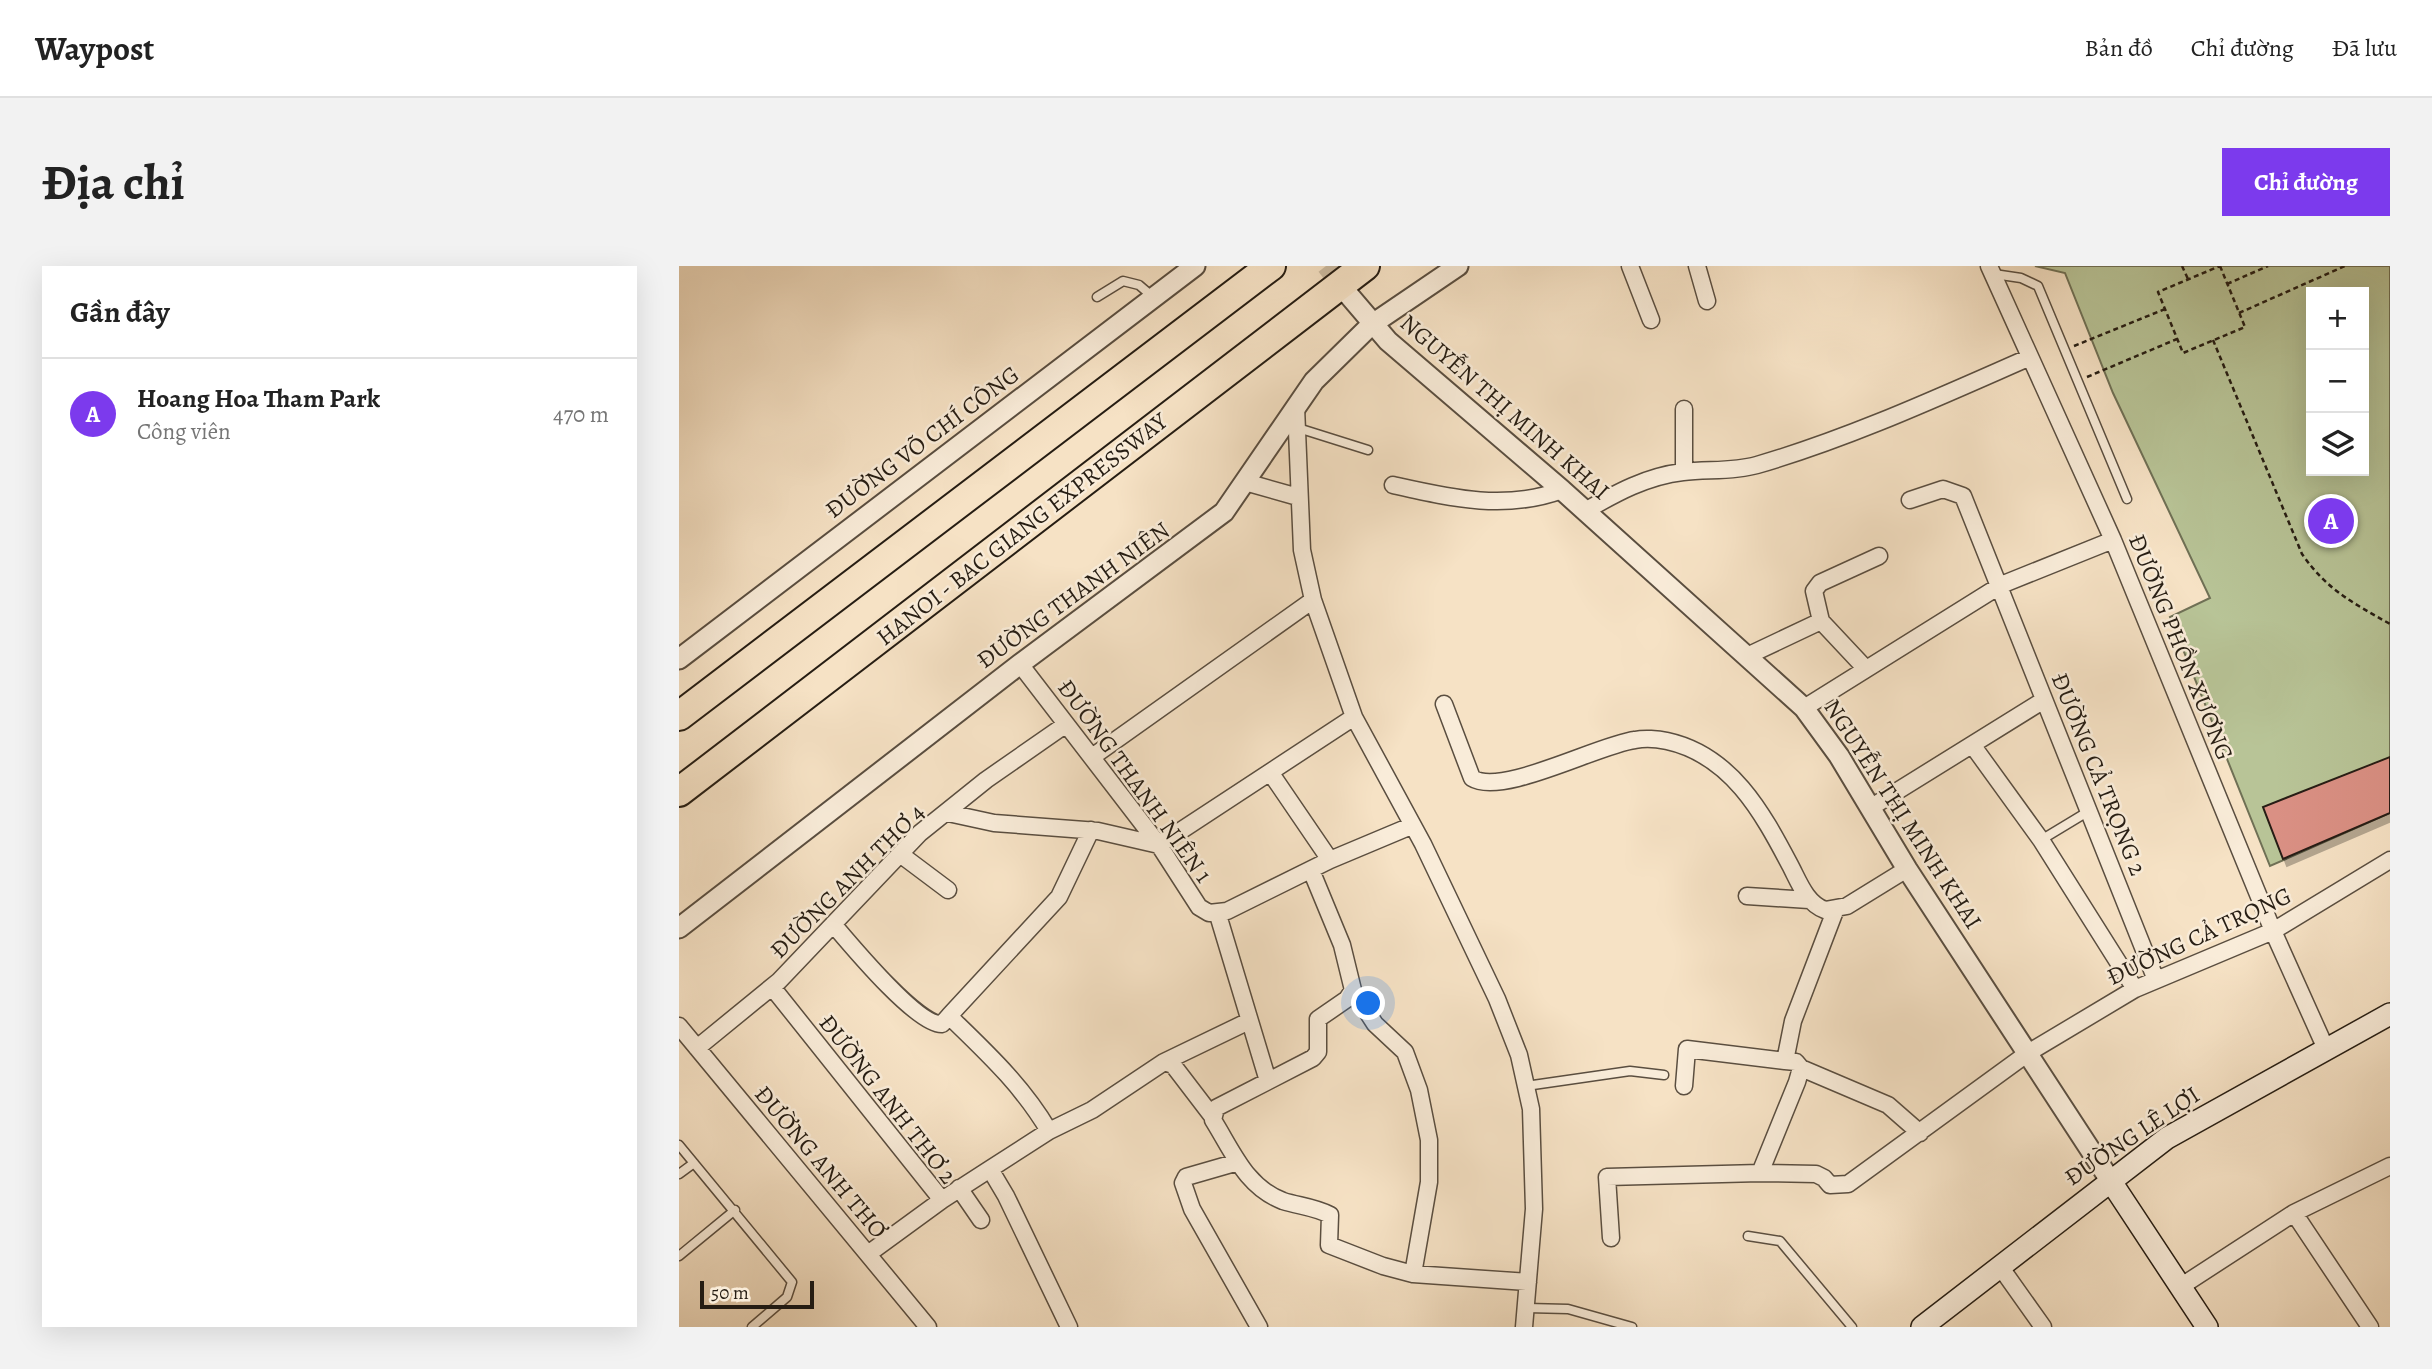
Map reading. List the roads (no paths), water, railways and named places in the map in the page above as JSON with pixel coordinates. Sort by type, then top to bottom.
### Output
[{"type":"highway","points":[[679,716],[1271,266]]},
{"type":"highway","name":"HANOI - BAC GIANG EXPRESSWAY","points":[[679,792],[1365,266]]},
{"type":"main road","name":"ĐƯỜNG LÊ LỢI","points":[[1922,1327],[2167,1138],[2390,1014]]},
{"type":"main road","name":"NGUYỄN THỊ MINH KHAI","points":[[2110,1181],[2207,1327]]},
{"type":"street","name":"ĐƯỜNG VÕ CHÍ CÔNG","points":[[679,659],[1195,266]]},
{"type":"street","name":"ĐƯỜNG THANH NIÊN","points":[[679,928],[1020,664],[1197,535],[1224,512],[1314,381],[1371,325],[1458,266]]},
{"type":"street","points":[[1630,266],[1651,320]]},
{"type":"street","points":[[1697,266],[1707,301]]},
{"type":"street","name":"ĐƯỜNG PHỒN XƯƠNG","points":[[1990,270],[2113,540],[2273,931],[2326,1048]]},
{"type":"street","name":"NGUYỄN THỊ MINH KHAI","points":[[1347,293],[1371,325],[1562,490],[1804,708],[1839,756],[1907,869],[2110,1181]]},
{"type":"street","points":[[1585,511],[1636,484],[1684,472],[1753,466],[1900,414],[2028,358]]},
{"type":"street","points":[[1296,407],[1302,550],[1313,600],[1354,717],[1423,844],[1497,999],[1518,1055],[1531,1109],[1534,1209],[1524,1327]]},
{"type":"street","points":[[1684,409],[1684,472]]},
{"type":"street","points":[[1245,482],[1299,497]]},
{"type":"street","points":[[1393,485],[1479,502],[1539,499],[1562,490]]},
{"type":"street","name":"ĐƯỜNG CẢ TRỌNG 2","points":[[1910,500],[1944,489],[1963,496],[2001,585],[2156,980]]},
{"type":"street","points":[[1804,708],[2001,585],[2113,540]]},
{"type":"street","points":[[1867,669],[1821,621],[1814,591],[1820,583],[1879,556]]},
{"type":"street","points":[[1093,757],[1313,600]]},
{"type":"street","points":[[1747,656],[1821,621]]},
{"type":"street","name":"ĐƯỜNG THANH NIÊN 1","points":[[1020,664],[1159,845],[1199,907],[1218,915],[1330,860],[1411,826]]},
{"type":"street","points":[[1870,808],[2044,700]]},
{"type":"street","points":[[1444,704],[1472,778],[1479,783],[1497,782],[1567,763],[1634,740],[1666,741],[1717,763],[1732,775],[1768,824],[1809,900],[1815,906],[1835,911]]},
{"type":"street","points":[[948,813],[994,823],[1091,830],[1159,845],[1354,717]]},
{"type":"street","name":"ĐƯỜNG ANH THƠ 4","points":[[697,1048],[772,987],[920,833],[986,780],[1065,724]]},
{"type":"street","points":[[1973,746],[2041,840],[2135,989]]},
{"type":"street","points":[[1270,772],[1330,860]]},
{"type":"street","points":[[833,924],[884,983],[931,1021],[942,1024],[1059,897],[1091,830]]},
{"type":"street","points":[[900,854],[948,890]]},
{"type":"street","name":"ĐƯỜNG CẢ TRỌNG","points":[[1760,1173],[1816,1174],[1837,1187],[1861,1177],[2028,1053],[2135,989],[2273,931],[2390,860]]},
{"type":"street","points":[[1785,1060],[1793,1021],[1835,911],[1907,869]]},
{"type":"street","points":[[1311,870],[1342,945],[1353,990],[1375,1024],[1405,1052],[1419,1090],[1429,1140],[1429,1182],[1413,1274]]},
{"type":"street","points":[[1747,896],[1809,900]]},
{"type":"street","points":[[1218,915],[1268,1081]]},
{"type":"street","name":"ĐƯỜNG ANH THƠ 2","points":[[772,987],[942,1200],[868,1254]]},
{"type":"street","points":[[1212,1116],[1216,1108],[1313,1058],[1318,1052],[1318,1019],[1347,999],[1353,990]]},
{"type":"street","points":[[949,1016],[1013,1077],[1049,1131]]},
{"type":"street","points":[[942,1200],[1049,1131],[1092,1110],[1164,1062],[1249,1020]]},
{"type":"street","name":"ĐƯỜNG ANH THƠ","points":[[679,1026],[928,1327]]},
{"type":"street","points":[[1683,1086],[1687,1049],[1796,1062],[1801,1068],[1888,1105],[1920,1133]]},
{"type":"street","points":[[1164,1062],[1173,1065],[1212,1116],[1246,1177],[1269,1195],[1330,1215],[1329,1245],[1383,1266],[1413,1274],[1528,1282]]},
{"type":"street","points":[[1611,1238],[1607,1177],[1760,1173],[1801,1068]]},
{"type":"street","points":[[1238,1162],[1186,1177],[1183,1183],[1192,1209],[1259,1327]]},
{"type":"street","points":[[2181,1287],[2294,1213],[2390,1166]]},
{"type":"street","points":[[989,1169],[1006,1196],[1069,1327]]},
{"type":"street","points":[[959,1188],[981,1220]]},
{"type":"street","points":[[2294,1213],[2370,1327]]},
{"type":"street","points":[[1999,1265],[2043,1327]]},
{"type":"lane","points":[[1990,270],[2021,278],[2038,286],[2127,499]]},
{"type":"lane","points":[[1097,297],[1123,281],[1132,282],[1153,297]]},
{"type":"lane","points":[[1298,428],[1369,450]]},
{"type":"lane","points":[[2041,840],[2089,811]]},
{"type":"lane","points":[[1525,1086],[1630,1071],[1664,1075]]},
{"type":"lane","points":[[679,1145],[736,1210],[792,1282],[787,1297],[752,1327]]},
{"type":"lane","points":[[679,1174],[694,1163]]},
{"type":"lane","points":[[679,1256],[736,1210]]},
{"type":"lane","points":[[1748,1236],[1780,1241],[1852,1327]]},
{"type":"lane","points":[[1527,1308],[1568,1309],[1632,1327]]},
{"type":"tunnel","points":[[1326,266],[1347,293]]},
{"type":"place","name":"Hoang Hoa Tham Park","points":[[2331,521]]}]
